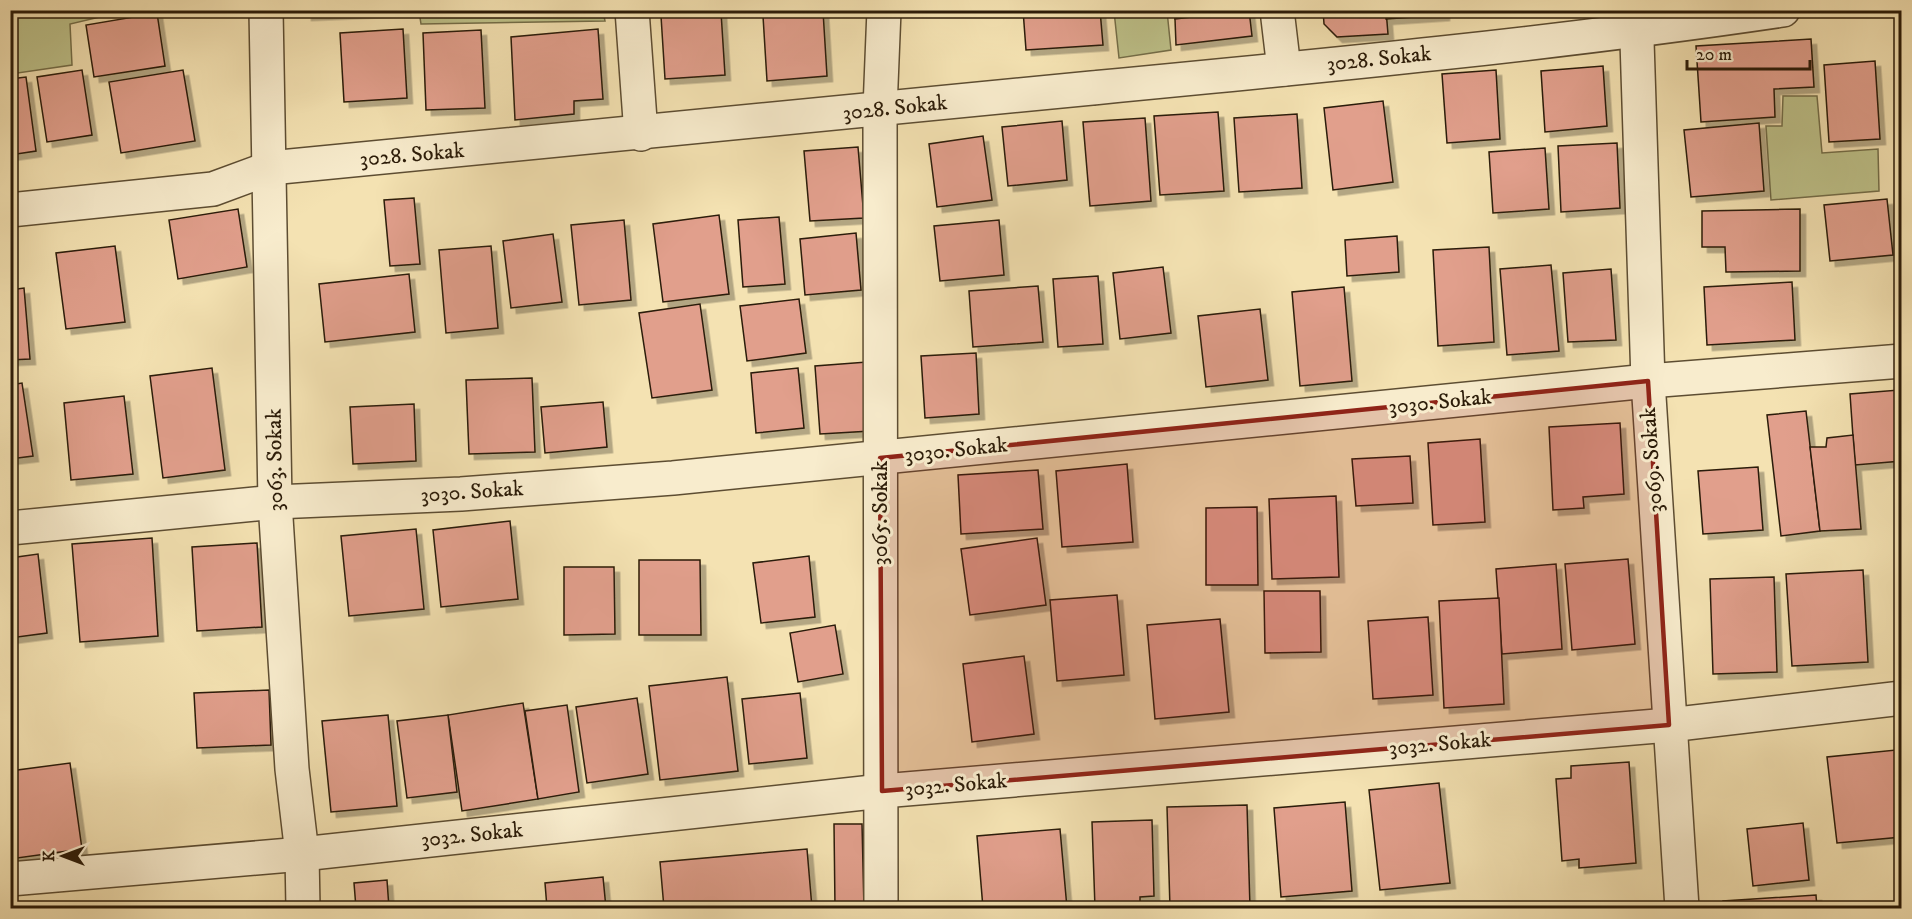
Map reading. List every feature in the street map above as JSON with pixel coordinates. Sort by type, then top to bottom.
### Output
[{"type":"street","name":"3063. Sokak","points":[[267,10],[275,502],[292,769],[302,854],[303,909]]},
{"type":"street","points":[[632,10],[641,134]]},
{"type":"street","name":"3065. Sokak","points":[[881,909],[879,109],[884,10]]},
{"type":"street","points":[[1277,10],[1284,69]]},
{"type":"street","name":"3028. Sokak","points":[[10,210],[213,189],[270,168],[641,134],[1284,69],[1637,21],[1783,10]]},
{"type":"street","name":"3069. Sokak","points":[[1637,21],[1648,381],[1682,909]]},
{"type":"street","name":"3030. Sokak","points":[[10,528],[275,502],[461,494],[879,458],[1648,381],[1902,361]]},
{"type":"street","name":"3032. Sokak","points":[[10,879],[302,854],[882,791],[1669,725],[1902,698]]},
{"type":"highlighted area","points":[[1648,381],[1669,725],[882,791],[880,458]]},
{"type":"green space","points":[[10,11],[125,11],[70,24],[72,65],[11,74]]},
{"type":"green space","points":[[419,11],[603,11],[605,21],[421,24]]},
{"type":"green space","points":[[1114,11],[1167,11],[1171,50],[1119,58]]},
{"type":"green space","points":[[1783,96],[1817,96],[1822,153],[1878,149],[1879,191],[1771,200],[1766,126],[1782,126]]},
{"type":"building","points":[[306,10],[398,10],[398,11],[306,15]]},
{"type":"building","points":[[1023,10],[1100,10],[1103,45],[1026,50]]},
{"type":"building","points":[[1174,10],[1240,10],[1175,19]]},
{"type":"building","points":[[1249,10],[1252,36],[1176,45],[1175,19]]},
{"type":"building","points":[[1323,10],[1386,10],[1388,34],[1337,37],[1324,24]]},
{"type":"building","points":[[1386,10],[1444,10],[1444,15],[1386,19]]},
{"type":"building","points":[[823,11],[827,76],[767,81],[763,16]]},
{"type":"building","points":[[721,12],[725,75],[665,79],[661,16]]},
{"type":"building","points":[[157,13],[165,66],[94,77],[86,25]]},
{"type":"building","points":[[403,29],[407,98],[344,102],[340,33]]},
{"type":"building","points":[[598,29],[603,99],[574,101],[574,114],[515,120],[511,37]]},
{"type":"building","points":[[481,30],[485,108],[426,110],[423,33]]},
{"type":"building","points":[[1811,39],[1814,87],[1774,89],[1775,117],[1701,122],[1696,46]]},
{"type":"building","points":[[1875,61],[1880,139],[1829,142],[1824,65]]},
{"type":"building","points":[[1603,66],[1607,126],[1545,132],[1541,71]]},
{"type":"building","points":[[82,70],[92,135],[47,142],[37,77]]},
{"type":"building","points":[[183,70],[195,141],[121,153],[109,82]]},
{"type":"building","points":[[1496,70],[1500,139],[1447,143],[1442,74]]},
{"type":"building","points":[[26,77],[36,151],[10,155],[10,79]]},
{"type":"building","points":[[1383,101],[1393,182],[1333,190],[1324,108]]},
{"type":"building","points":[[1218,112],[1224,191],[1160,195],[1154,116]]},
{"type":"building","points":[[1297,114],[1302,188],[1239,192],[1234,118]]},
{"type":"building","points":[[1145,118],[1151,201],[1090,206],[1083,122]]},
{"type":"building","points":[[1062,121],[1067,180],[1008,186],[1002,127]]},
{"type":"building","points":[[1759,123],[1764,191],[1691,197],[1684,130]]},
{"type":"building","points":[[983,136],[992,200],[937,207],[929,144]]},
{"type":"building","points":[[1617,143],[1620,208],[1561,212],[1558,146]]},
{"type":"building","points":[[858,147],[864,218],[810,221],[804,151]]},
{"type":"building","points":[[1545,148],[1549,209],[1493,213],[1489,152]]},
{"type":"building","points":[[414,198],[420,264],[390,266],[384,200]]},
{"type":"building","points":[[1887,199],[1893,255],[1830,261],[1824,205]]},
{"type":"building","points":[[238,209],[247,267],[178,279],[169,220]]},
{"type":"building","points":[[1800,209],[1800,271],[1726,272],[1725,247],[1702,247],[1702,211]]},
{"type":"building","points":[[719,215],[729,294],[663,302],[653,224]]},
{"type":"building","points":[[779,217],[785,284],[743,287],[738,220]]},
{"type":"building","points":[[624,220],[631,300],[579,305],[571,225]]},
{"type":"building","points":[[999,220],[1004,275],[940,281],[934,226]]},
{"type":"building","points":[[856,233],[861,290],[805,295],[800,239]]},
{"type":"building","points":[[553,234],[562,302],[511,308],[503,241]]},
{"type":"building","points":[[1397,236],[1399,272],[1347,276],[1345,240]]},
{"type":"building","points":[[115,246],[125,322],[66,329],[56,253]]},
{"type":"building","points":[[491,246],[498,328],[446,333],[439,250]]},
{"type":"building","points":[[1489,247],[1494,342],[1438,346],[1433,250]]},
{"type":"building","points":[[1551,265],[1559,351],[1507,355],[1500,269]]},
{"type":"building","points":[[1163,267],[1171,333],[1120,339],[1113,273]]},
{"type":"building","points":[[1611,269],[1616,340],[1568,342],[1563,273]]},
{"type":"building","points":[[409,274],[415,332],[325,342],[319,284]]},
{"type":"building","points":[[1098,276],[1103,344],[1058,347],[1053,279]]},
{"type":"building","points":[[1792,282],[1795,340],[1707,345],[1704,287]]},
{"type":"building","points":[[1038,286],[1043,342],[973,347],[969,291]]},
{"type":"building","points":[[1344,287],[1352,381],[1300,386],[1292,292]]},
{"type":"building","points":[[24,288],[30,359],[10,360],[10,290]]},
{"type":"building","points":[[799,299],[806,353],[747,361],[740,306]]},
{"type":"building","points":[[700,304],[712,390],[652,398],[639,313]]},
{"type":"building","points":[[1260,309],[1268,380],[1206,387],[1198,316]]},
{"type":"building","points":[[976,353],[979,414],[925,418],[921,356]]},
{"type":"building","points":[[867,362],[871,431],[820,434],[815,366]]},
{"type":"building","points":[[212,368],[225,470],[163,478],[150,376]]},
{"type":"building","points":[[798,368],[804,428],[756,433],[751,373]]},
{"type":"building","points":[[532,378],[535,452],[469,454],[466,380]]},
{"type":"building","points":[[22,383],[33,456],[10,459],[10,385]]},
{"type":"building","points":[[1899,390],[1902,461],[1855,465],[1850,394]]},
{"type":"building","points":[[124,396],[133,474],[71,480],[64,403]]},
{"type":"building","points":[[603,402],[607,447],[545,453],[541,407]]},
{"type":"building","points":[[414,404],[416,461],[353,464],[350,407]]},
{"type":"building","points":[[1806,411],[1820,531],[1781,536],[1767,415]]},
{"type":"building","points":[[1620,423],[1624,494],[1583,497],[1584,508],[1553,510],[1549,427]]},
{"type":"building","points":[[1853,435],[1861,529],[1820,531],[1810,447],[1826,447],[1827,438]]},
{"type":"building","points":[[1480,439],[1485,522],[1433,525],[1428,443]]},
{"type":"building","points":[[1410,456],[1413,503],[1356,506],[1352,459]]},
{"type":"building","points":[[1127,464],[1133,542],[1062,547],[1056,471]]},
{"type":"building","points":[[1758,467],[1763,530],[1703,534],[1698,471]]},
{"type":"building","points":[[1038,470],[1043,529],[961,534],[958,475]]},
{"type":"building","points":[[1336,496],[1339,577],[1272,579],[1269,499]]},
{"type":"building","points":[[1257,507],[1258,585],[1206,585],[1206,508]]},
{"type":"building","points":[[510,521],[518,599],[441,607],[433,530]]},
{"type":"building","points":[[416,529],[424,609],[349,616],[341,536]]},
{"type":"building","points":[[152,538],[158,636],[80,642],[72,544]]},
{"type":"building","points":[[1037,538],[1046,605],[970,615],[961,549]]},
{"type":"building","points":[[257,543],[262,627],[197,631],[192,547]]},
{"type":"building","points":[[38,554],[47,633],[10,638],[10,558]]},
{"type":"building","points":[[809,556],[815,617],[761,623],[753,563]]},
{"type":"building","points":[[1628,559],[1635,644],[1572,650],[1565,564]]},
{"type":"building","points":[[639,560],[700,560],[701,635],[639,635]]},
{"type":"building","points":[[1556,564],[1562,649],[1502,654],[1496,569]]},
{"type":"building","points":[[564,567],[614,567],[615,634],[564,635]]},
{"type":"building","points":[[1863,570],[1868,662],[1792,666],[1786,574]]},
{"type":"building","points":[[1774,577],[1777,672],[1713,674],[1710,579]]},
{"type":"building","points":[[1264,591],[1320,591],[1321,652],[1265,653]]},
{"type":"building","points":[[1117,595],[1124,675],[1057,681],[1050,600]]},
{"type":"building","points":[[1499,598],[1504,704],[1444,708],[1439,601]]},
{"type":"building","points":[[1428,617],[1433,695],[1373,699],[1368,621]]},
{"type":"building","points":[[1220,619],[1229,712],[1155,719],[1147,625]]},
{"type":"building","points":[[835,625],[843,674],[798,682],[790,633]]},
{"type":"building","points":[[1024,656],[1034,734],[972,742],[963,664]]},
{"type":"building","points":[[727,677],[738,771],[660,780],[649,686]]},
{"type":"building","points":[[269,690],[271,745],[197,748],[194,693]]},
{"type":"building","points":[[800,693],[807,758],[749,764],[742,699]]},
{"type":"building","points":[[637,698],[648,774],[587,783],[576,707]]},
{"type":"building","points":[[523,703],[538,799],[462,811],[448,715]]},
{"type":"building","points":[[567,705],[579,792],[538,799],[525,711]]},
{"type":"building","points":[[388,715],[397,806],[331,812],[322,721]]},
{"type":"building","points":[[448,715],[457,792],[407,798],[397,721]]},
{"type":"building","points":[[1896,750],[1902,837],[1837,843],[1827,757]]},
{"type":"building","points":[[1629,762],[1636,863],[1579,868],[1579,859],[1562,861],[1556,779],[1571,778],[1571,766]]},
{"type":"building","points":[[70,763],[82,849],[10,859],[10,771]]},
{"type":"building","points":[[1439,783],[1450,883],[1380,890],[1369,790]]},
{"type":"building","points":[[1345,802],[1352,891],[1281,897],[1274,808]]},
{"type":"building","points":[[1247,805],[1250,908],[1170,908],[1167,807]]},
{"type":"building","points":[[1152,820],[1154,896],[1140,897],[1140,908],[1095,908],[1092,822]]},
{"type":"building","points":[[1803,823],[1809,880],[1753,886],[1747,829]]},
{"type":"building","points":[[834,824],[862,824],[864,908],[835,908]]},
{"type":"building","points":[[1060,829],[1067,908],[983,908],[977,836]]},
{"type":"building","points":[[807,849],[812,908],[664,908],[660,862]]},
{"type":"building","points":[[603,877],[606,908],[547,908],[545,883]]},
{"type":"building","points":[[387,880],[389,908],[356,908],[354,883]]},
{"type":"building","points":[[1816,895],[1817,908],[1724,908],[1723,901]]},
{"type":"building","points":[[276,902],[276,908],[219,908],[219,904]]}]
